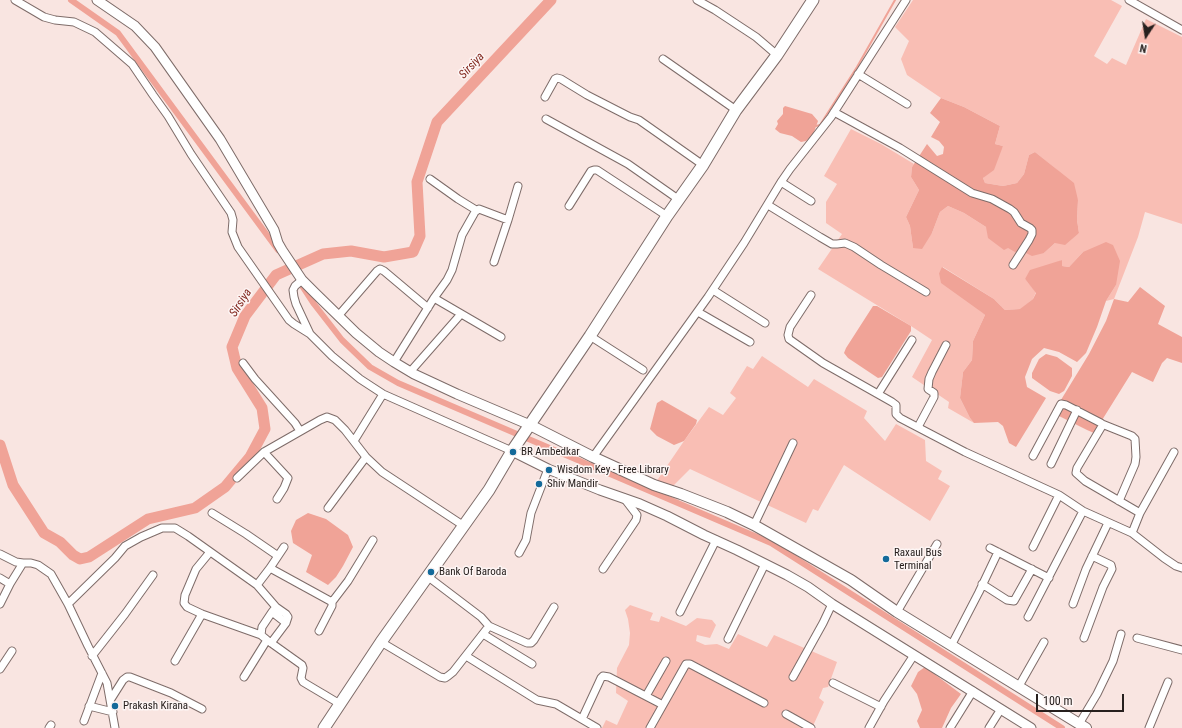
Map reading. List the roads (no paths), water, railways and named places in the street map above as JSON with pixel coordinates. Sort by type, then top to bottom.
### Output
[{"type":"main road","points":[[324,728],[381,642],[489,490],[515,447],[590,336],[678,199],[703,165],[736,110],[777,55],[813,0]]},
{"type":"main road","points":[[528,428],[654,485],[694,499],[754,525],[851,580],[897,612],[1082,726]]},
{"type":"street","points":[[15,0],[44,17],[74,22],[95,32],[132,64],[168,116],[231,213],[233,220],[232,232],[238,247],[289,320],[310,334],[332,356],[360,379],[383,394],[515,447],[548,469],[667,516],[765,564],[808,587],[832,604],[1032,728]]},
{"type":"street","points":[[98,0],[135,26],[155,47],[220,139],[274,230],[278,243],[300,282],[339,315],[356,333],[394,362],[410,372],[528,428]]},
{"type":"street","points":[[696,0],[715,10],[756,37],[777,55]]},
{"type":"street","points":[[593,457],[698,312],[768,205],[781,182],[834,112],[906,0]]},
{"type":"street","points":[[1129,0],[1182,30]]},
{"type":"street","points":[[663,60],[736,110]]},
{"type":"street","points":[[858,74],[907,104]]},
{"type":"street","points":[[546,97],[555,79],[561,78],[587,95],[639,120],[703,165]]},
{"type":"street","points":[[834,112],[900,148],[972,193],[992,199],[1014,212],[1021,223],[1030,228],[1032,234],[1013,265]]},
{"type":"street","points":[[546,119],[628,164],[678,199]]},
{"type":"street","points":[[569,206],[592,171],[597,170],[667,216]]},
{"type":"street","points":[[430,179],[476,210],[479,209],[508,220]]},
{"type":"street","points":[[781,182],[811,201]]},
{"type":"street","points":[[494,262],[518,186]]},
{"type":"street","points":[[768,205],[832,244],[844,243],[854,246],[881,265],[926,292]]},
{"type":"street","points":[[394,362],[434,298],[448,280],[462,235],[476,210]]},
{"type":"street","points":[[339,315],[380,269],[428,308]]},
{"type":"street","points":[[300,282],[294,290],[294,297],[310,334]]},
{"type":"street","points":[[713,290],[765,323]]},
{"type":"street","points":[[810,295],[790,327],[788,335],[789,338],[824,362],[896,405],[897,416],[965,452],[1059,495],[1083,511],[1132,533],[1164,558],[1182,568]]},
{"type":"street","points":[[434,298],[501,337]]},
{"type":"street","points":[[698,312],[750,342]]},
{"type":"street","points":[[410,372],[461,314]]},
{"type":"street","points":[[590,336],[643,370]]},
{"type":"street","points":[[878,394],[912,340]]},
{"type":"street","points":[[918,427],[934,397],[934,393],[928,389],[929,379],[946,345]]},
{"type":"street","points":[[243,363],[255,379],[295,423],[300,432]]},
{"type":"street","points":[[354,441],[383,394]]},
{"type":"street","points":[[1033,456],[1061,404],[1077,410],[1102,424],[1132,436],[1135,440],[1135,464],[1119,501]]},
{"type":"street","points":[[1051,464],[1077,410]]},
{"type":"street","points":[[237,478],[264,452],[327,417],[335,420],[346,430],[366,457],[382,472],[464,526]]},
{"type":"street","points":[[1102,424],[1077,468],[1076,473],[1085,481],[1140,513]]},
{"type":"street","points":[[754,525],[793,443]]},
{"type":"street","points":[[264,452],[288,478],[277,499]]},
{"type":"street","points":[[1132,533],[1140,513],[1174,452]]},
{"type":"street","points":[[328,508],[366,457]]},
{"type":"street","points":[[518,553],[526,540],[531,513],[548,469]]},
{"type":"street","points":[[1033,547],[1059,495]]},
{"type":"street","points":[[603,569],[636,520],[637,515],[624,498]]},
{"type":"street","points":[[1028,617],[1083,511]]},
{"type":"street","points":[[212,513],[278,556]]},
{"type":"street","points":[[1073,604],[1092,556],[1108,523]]},
{"type":"street","points":[[68,604],[115,558],[125,546],[162,528],[175,528],[257,585],[274,609],[286,614],[288,617],[286,623],[269,641],[244,677]]},
{"type":"street","points":[[319,631],[332,606],[332,602],[348,580],[373,540]]},
{"type":"street","points":[[680,612],[716,540]]},
{"type":"street","points":[[897,612],[937,544]]},
{"type":"street","points":[[257,585],[284,547]]},
{"type":"street","points":[[990,548],[1049,578]]},
{"type":"street","points":[[210,552],[196,569],[183,600],[187,608],[261,635],[302,665],[303,668],[301,678],[303,682],[340,704]]},
{"type":"street","points":[[952,646],[998,552]]},
{"type":"street","points":[[0,554],[16,562],[38,565],[51,574],[68,604],[92,656],[107,683],[115,728]]},
{"type":"street","points":[[1084,638],[1112,569],[1111,565],[1092,556]]},
{"type":"street","points":[[0,603],[23,564]]},
{"type":"street","points":[[728,639],[765,564]]},
{"type":"street","points":[[270,568],[332,602]]},
{"type":"street","points":[[982,584],[1007,600],[1014,601],[1032,569]]},
{"type":"street","points":[[92,656],[153,575]]},
{"type":"street","points":[[427,576],[481,617],[489,626],[527,643],[531,643],[554,608]]},
{"type":"street","points":[[0,578],[10,584]]},
{"type":"street","points":[[793,677],[832,604]]},
{"type":"street","points":[[261,635],[262,627],[274,609]]},
{"type":"street","points":[[175,661],[202,614]]},
{"type":"street","points":[[381,642],[440,677],[445,678],[453,672],[489,626]]},
{"type":"street","points":[[483,634],[532,664]]},
{"type":"street","points":[[1082,726],[1113,661],[1121,634]]},
{"type":"street","points":[[1137,638],[1182,650]]},
{"type":"street","points":[[1019,686],[1044,642]]},
{"type":"street","points":[[0,669],[12,651]]},
{"type":"street","points":[[869,728],[914,654]]},
{"type":"street","points":[[466,656],[537,700],[556,704],[597,728]]},
{"type":"street","points":[[646,696],[666,662]]},
{"type":"street","points":[[650,728],[685,666],[688,664],[764,703]]},
{"type":"street","points":[[84,721],[102,673]]},
{"type":"street","points":[[582,719],[603,676],[609,677],[663,705]]},
{"type":"street","points":[[111,699],[123,680],[126,677],[130,677],[171,693],[202,709]]},
{"type":"street","points":[[1149,728],[1168,682]]},
{"type":"street","points":[[832,683],[881,707]]},
{"type":"street","points":[[950,728],[973,691]]},
{"type":"street","points":[[89,706],[113,712]]},
{"type":"street","points":[[990,728],[1001,709]]},
{"type":"street","points":[[786,714],[811,728]]},
{"type":"waterway","points":[[71,0],[118,33],[278,250]]},
{"type":"waterway","name":"Sirsiya","points":[[0,445],[13,485],[44,533],[60,542],[73,555],[80,559],[89,557],[148,519],[195,508],[225,487],[250,457],[265,429],[262,408],[237,368],[232,347],[245,316],[276,275],[323,254],[351,251],[384,257],[413,252],[420,236],[417,182],[437,122],[551,0]]},
{"type":"waterway","points":[[816,126],[820,125],[857,67],[895,0]]},
{"type":"waterway","points":[[299,281],[314,304],[342,340],[370,367],[398,383],[771,543],[1062,728]]},
{"type":"place","name":"BR Ambedkar","points":[[513,452]]},
{"type":"place","name":"Wisdom Key - Free Library","points":[[549,470]]},
{"type":"place","name":"Shiv Mandir","points":[[539,484]]},
{"type":"place","name":"Raxaul Bus Terminal","points":[[886,559]]},
{"type":"place","name":"Bank Of Baroda","points":[[431,572]]},
{"type":"place","name":"Prakash Kirana","points":[[115,706]]}]
